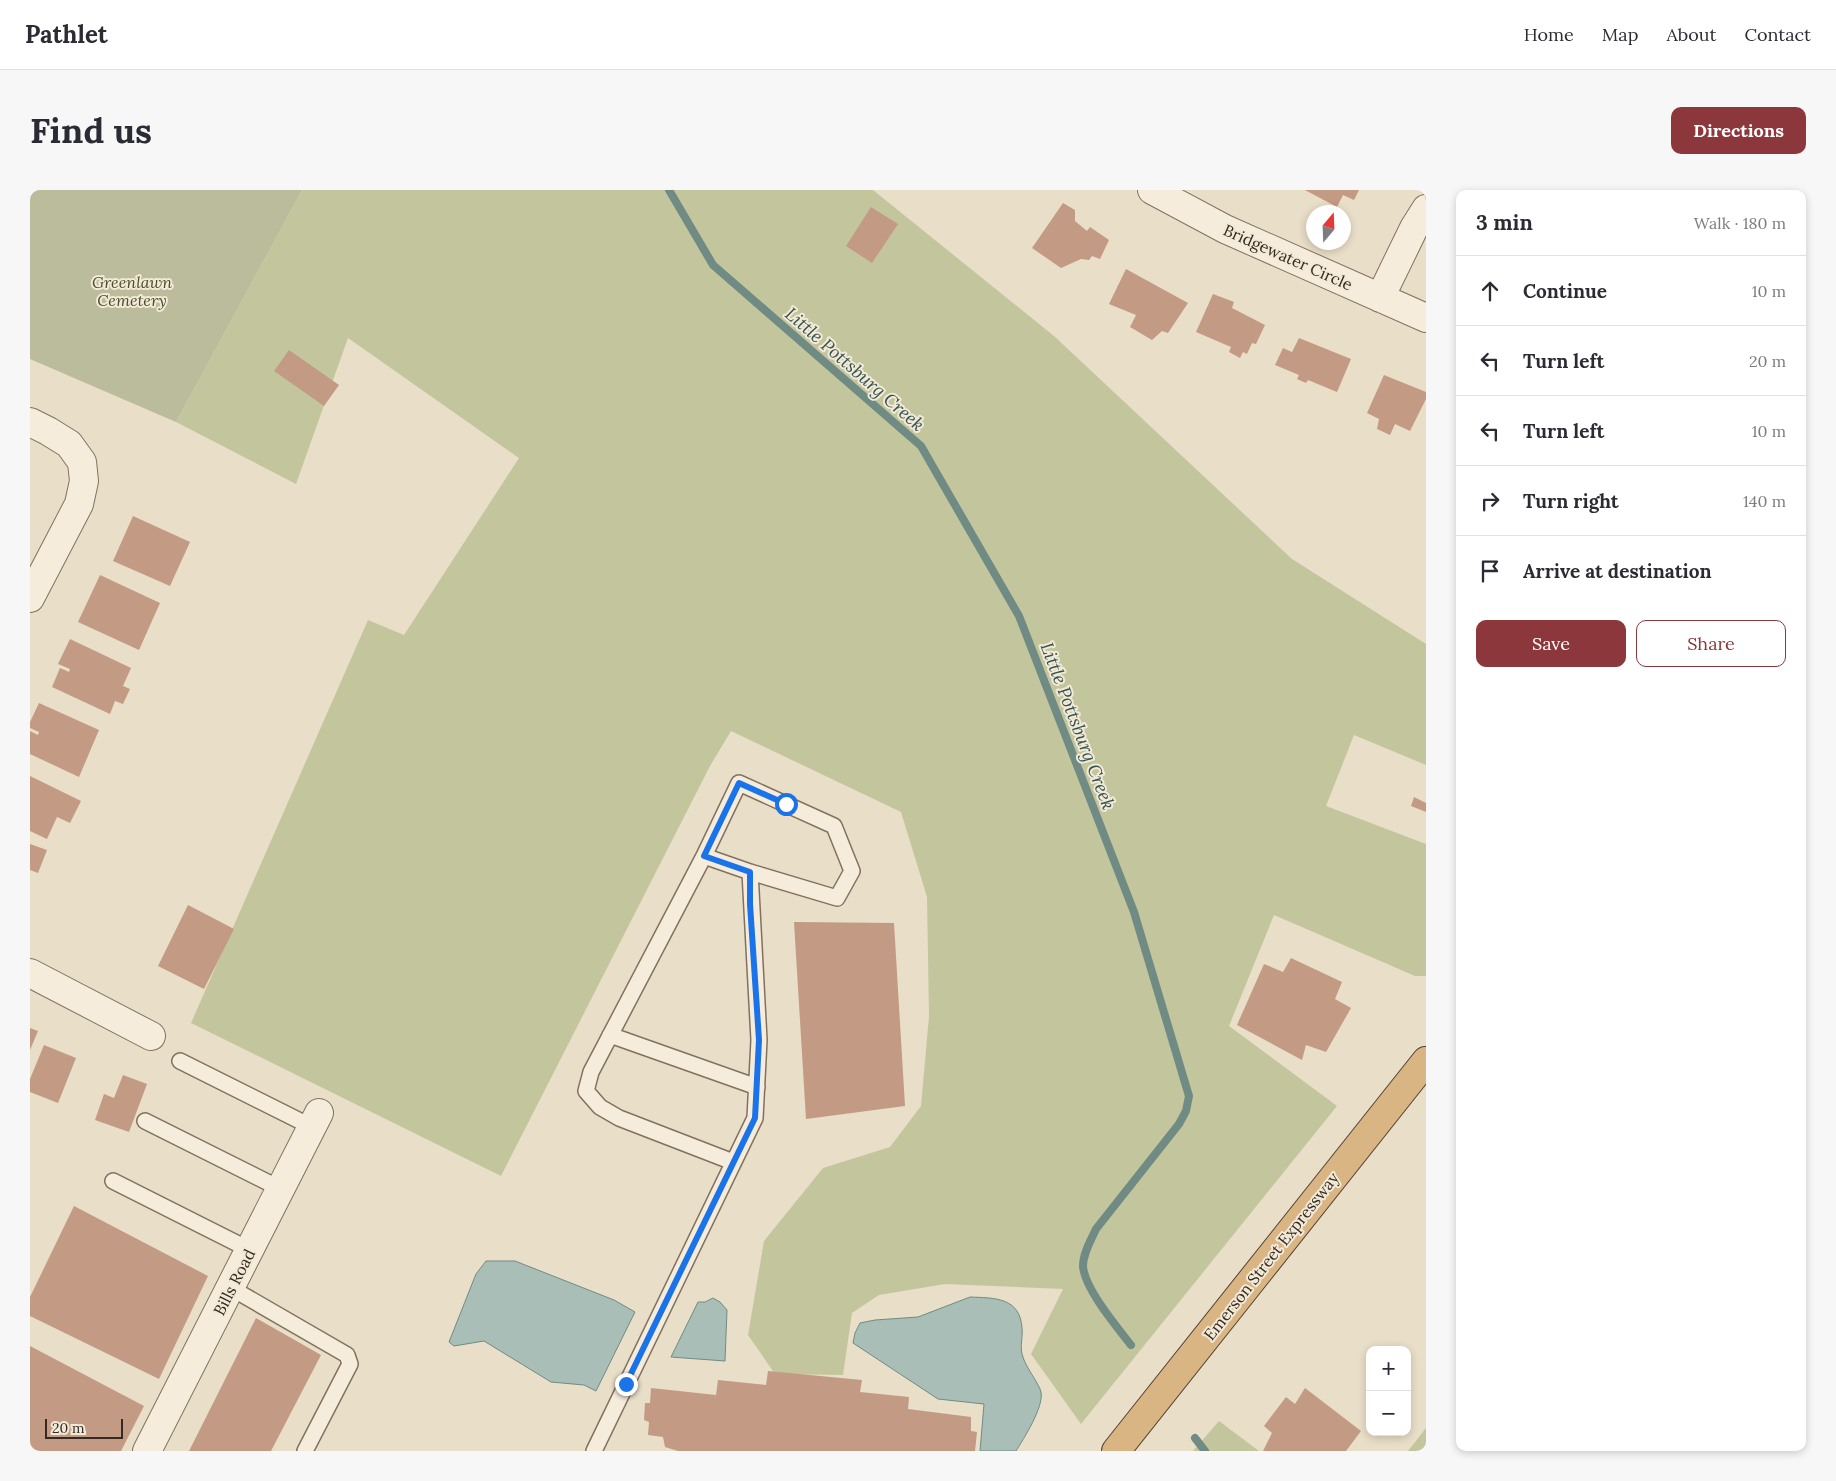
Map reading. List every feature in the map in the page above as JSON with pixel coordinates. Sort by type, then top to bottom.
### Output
[{"type":"highway","name":"Emerson Street Expressway","points":[[1116,1451],[1426,1061]]},
{"type":"street","name":"Bridgewater Circle","points":[[1152,190],[1225,229],[1426,318]]},
{"type":"street","points":[[1380,298],[1414,228],[1426,209]]},
{"type":"street","points":[[30,422],[69,444],[82,462],[84,481],[79,504],[30,598]]},
{"type":"street","points":[[30,973],[151,1036]]},
{"type":"street","name":"Bills Road","points":[[146,1451],[316,1120]]},
{"type":"lane","points":[[704,856],[837,898],[852,871],[834,826],[739,783],[704,856],[591,1072],[586,1091],[600,1107],[619,1118],[733,1162]]},
{"type":"lane","points":[[594,1451],[755,1118],[759,1040],[750,904],[750,872]]},
{"type":"lane","points":[[610,1035],[757,1087]]},
{"type":"lane","points":[[180,1061],[316,1120]]},
{"type":"lane","points":[[146,1121],[281,1189]]},
{"type":"lane","points":[[113,1181],[250,1250]]},
{"type":"lane","points":[[231,1288],[347,1355],[350,1364],[305,1451]]},
{"type":"green space","name":"Greenlawn Cemetery","points":[[30,190],[302,190],[176,422],[30,359]]},
{"type":"green space","points":[[302,190],[873,190],[1054,336],[1292,559],[1426,644],[1426,765],[1354,735],[1326,806],[1426,844],[1426,976],[1415,976],[1274,915],[1229,1026],[1337,1106],[1081,1424],[1031,1354],[1063,1289],[945,1284],[879,1295],[852,1313],[843,1375],[775,1374],[748,1335],[764,1241],[823,1168],[890,1147],[921,1106],[929,1016],[927,897],[901,812],[731,731],[710,766],[501,1176],[191,1023],[368,620],[404,635],[519,458],[348,338],[296,484],[176,422]]},
{"type":"green space","points":[[1219,1421],[1259,1451],[1193,1451]]},
{"type":"green space","points":[[1426,1428],[1426,1451],[1408,1451]]},
{"type":"water","points":[[486,1261],[515,1261],[614,1300],[635,1312],[596,1391],[584,1385],[551,1382],[484,1341],[454,1346],[449,1342],[476,1274]]},
{"type":"water","points":[[970,1297],[1004,1301],[1016,1310],[1020,1318],[1022,1354],[1040,1388],[1041,1398],[1033,1422],[1016,1451],[980,1451],[984,1404],[938,1399],[853,1343],[860,1323],[918,1317]]},
{"type":"water","points":[[713,1298],[720,1302],[727,1310],[725,1361],[671,1357],[698,1302],[705,1302]]},
{"type":"building","points":[[1305,190],[1359,190],[1354,200],[1343,195],[1338,205],[1333,205]]},
{"type":"building","points":[[1063,203],[1075,210],[1075,221],[1087,231],[1090,227],[1109,240],[1100,259],[1092,256],[1089,260],[1081,259],[1061,268],[1032,248]]},
{"type":"building","points":[[871,207],[898,224],[872,263],[846,246]]},
{"type":"building","points":[[1126,269],[1188,303],[1168,333],[1162,331],[1152,340],[1130,327],[1136,315],[1109,304]]},
{"type":"building","points":[[1213,294],[1234,302],[1232,308],[1265,325],[1256,344],[1252,343],[1247,354],[1243,352],[1240,358],[1229,352],[1231,347],[1196,332]]},
{"type":"building","points":[[1299,338],[1351,359],[1337,392],[1308,380],[1306,383],[1297,379],[1299,375],[1275,365],[1283,348],[1292,352]]},
{"type":"building","points":[[289,350],[339,385],[324,406],[274,371]]},
{"type":"building","points":[[1384,375],[1426,392],[1426,399],[1410,431],[1395,424],[1390,435],[1377,429],[1379,419],[1367,413]]},
{"type":"building","points":[[133,516],[190,542],[170,586],[113,561]]},
{"type":"building","points":[[100,575],[160,603],[139,650],[78,622]]},
{"type":"building","points":[[70,639],[131,668],[123,686],[130,689],[123,704],[115,701],[110,714],[52,687],[60,668],[69,672],[70,669],[58,664]]},
{"type":"building","points":[[39,703],[99,730],[79,777],[30,754],[30,731],[38,735],[39,732],[30,728],[30,722]]},
{"type":"building","points":[[30,776],[81,801],[70,823],[57,817],[47,839],[30,831]]},
{"type":"building","points":[[1414,797],[1426,803],[1426,812],[1411,806]]},
{"type":"building","points":[[30,844],[47,850],[38,873],[30,870]]},
{"type":"building","points":[[188,905],[234,929],[204,989],[158,966]]},
{"type":"building","points":[[794,922],[894,923],[905,1106],[806,1119]]},
{"type":"building","points":[[1291,958],[1342,982],[1335,999],[1351,1008],[1326,1052],[1306,1045],[1302,1060],[1237,1025],[1264,964],[1283,972]]},
{"type":"building","points":[[30,1028],[38,1031],[30,1050]]},
{"type":"building","points":[[44,1045],[76,1058],[58,1103],[30,1092],[30,1079]]},
{"type":"building","points":[[123,1075],[147,1084],[129,1132],[95,1120],[104,1094],[114,1098]]},
{"type":"building","points":[[74,1206],[208,1276],[159,1379],[30,1316],[30,1297]]},
{"type":"building","points":[[256,1318],[321,1355],[271,1451],[189,1451]]},
{"type":"building","points":[[30,1346],[144,1406],[121,1451],[30,1451]]},
{"type":"building","points":[[768,1371],[862,1380],[860,1392],[909,1397],[908,1409],[971,1417],[971,1431],[977,1432],[975,1451],[678,1451],[665,1447],[663,1437],[648,1435],[649,1422],[644,1420],[645,1403],[650,1403],[651,1388],[716,1395],[718,1380],[766,1385]]},
{"type":"building","points":[[1305,1388],[1361,1431],[1346,1451],[1263,1451],[1272,1433],[1264,1426],[1286,1397],[1295,1404]]},
{"type":"waterway","name":"Little Pottsburg Creek","points":[[669,190],[713,265],[921,446],[1019,616],[1134,912],[1189,1096],[1186,1111],[1179,1124],[1096,1229],[1084,1256],[1083,1266],[1089,1285],[1102,1307],[1131,1345]]},
{"type":"waterway","name":"Little Pottsburg Creek","points":[[1195,1438],[1205,1451]]},
{"type":"route","points":[[626,1384],[755,1118],[759,1040],[750,904],[750,872],[704,856],[739,783],[786,804]]}]
